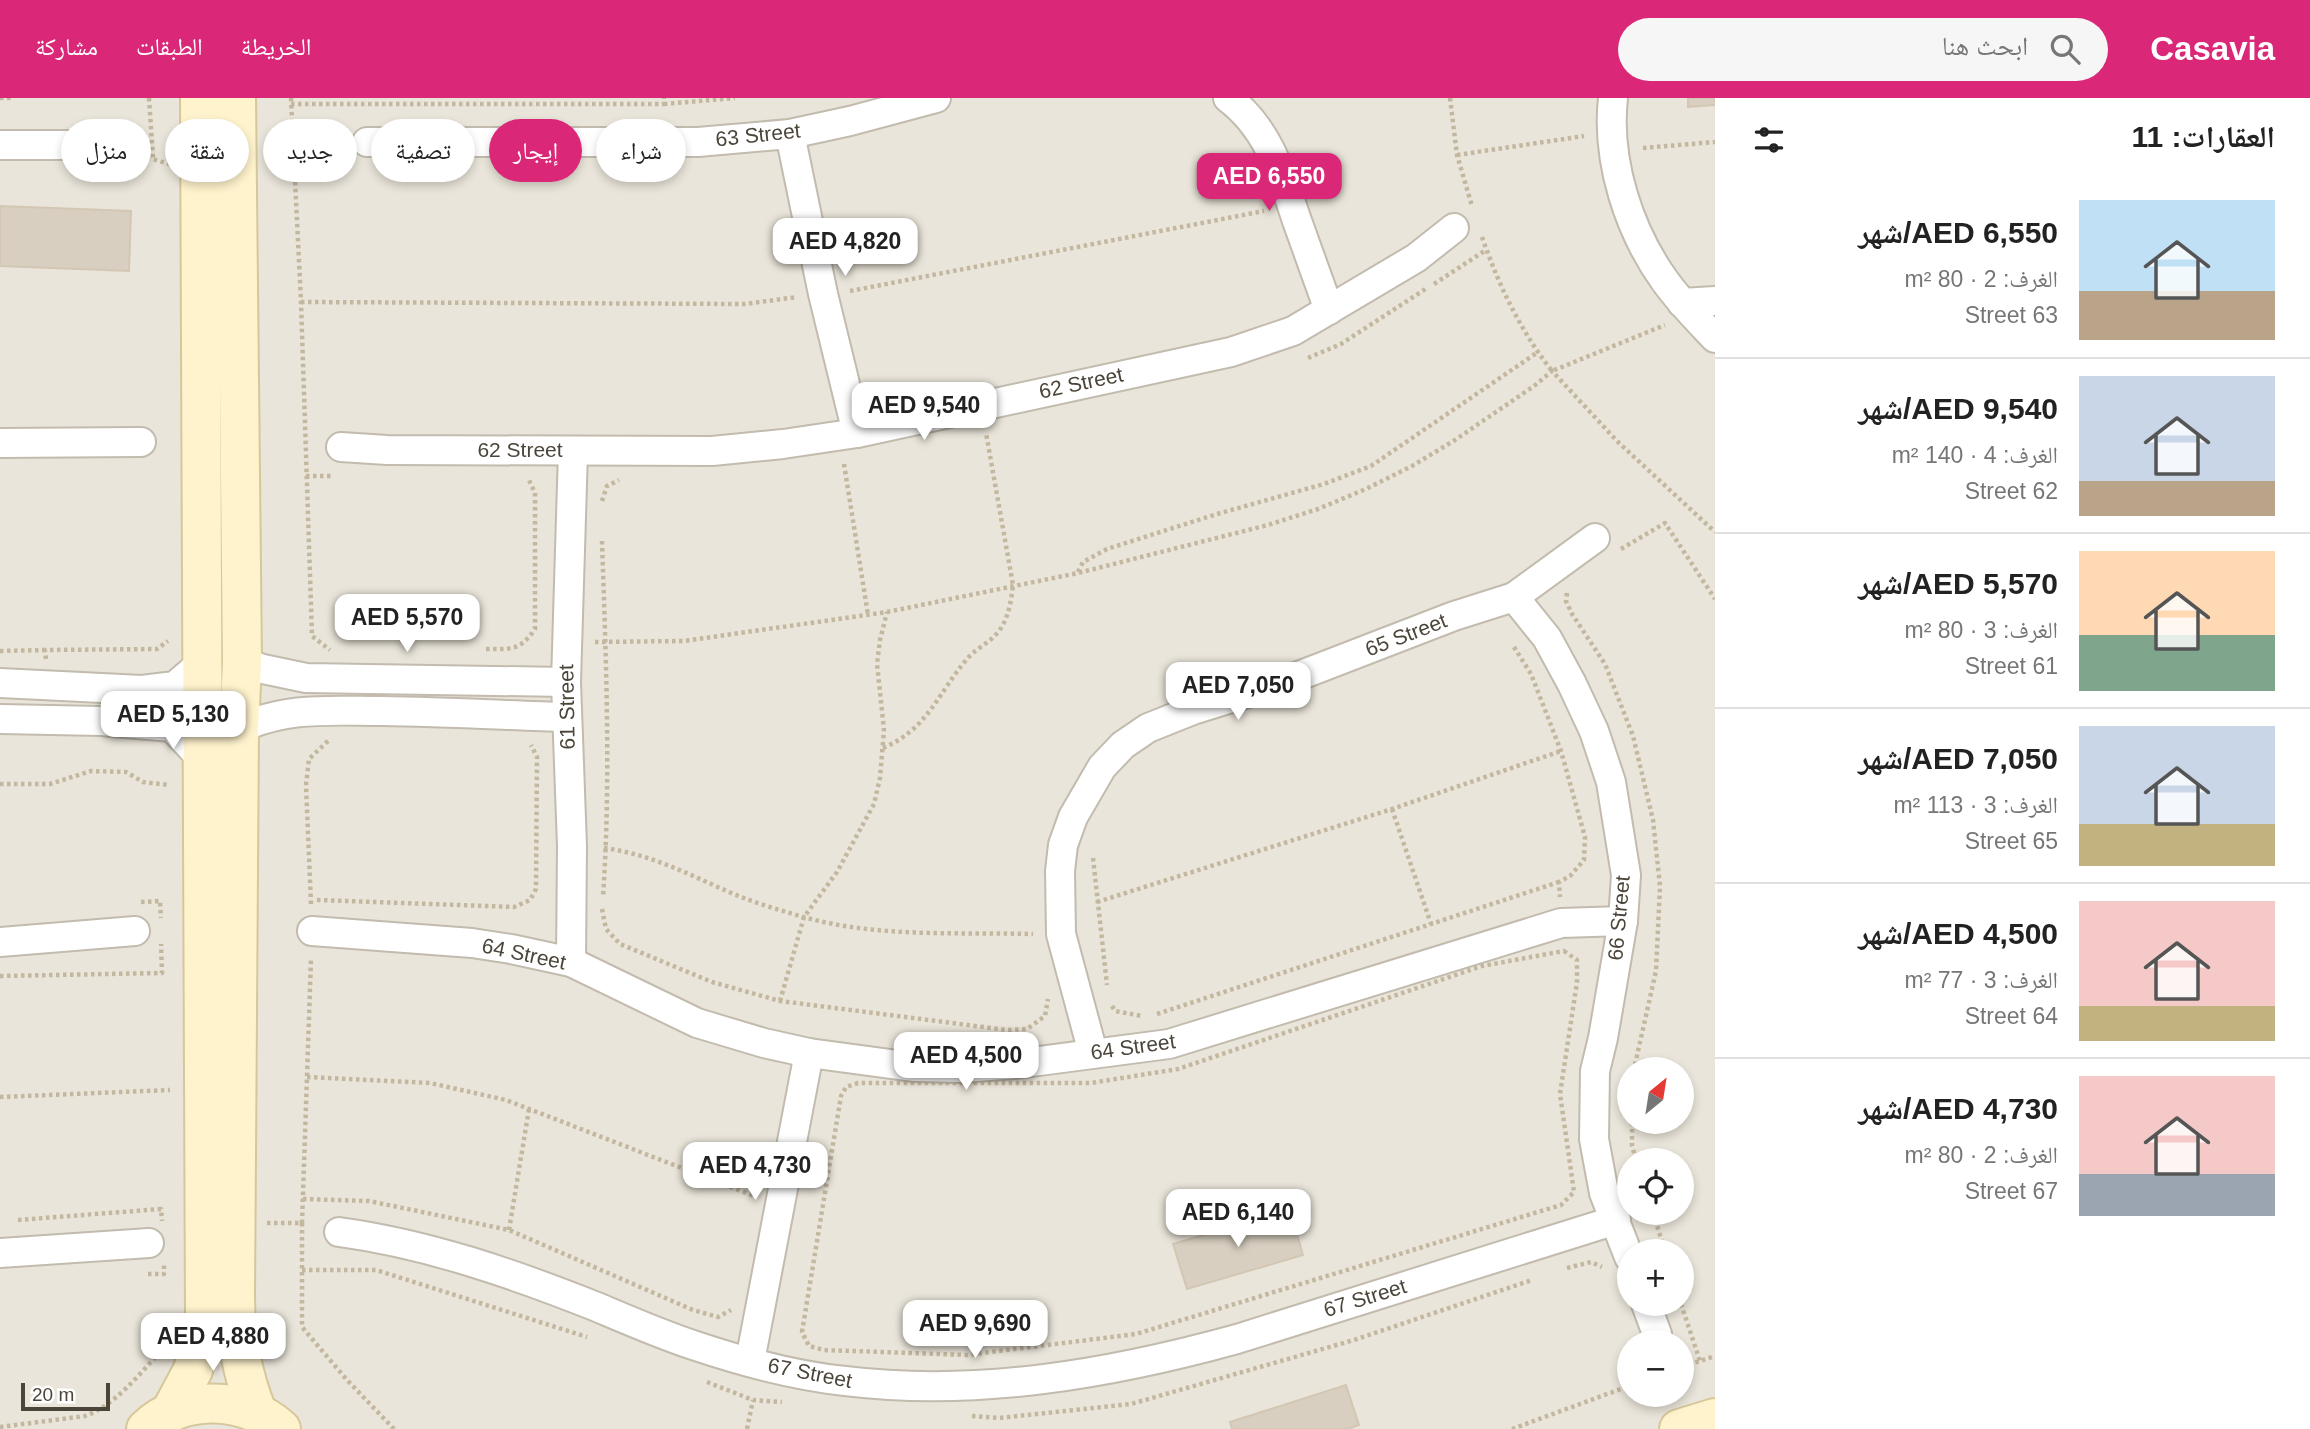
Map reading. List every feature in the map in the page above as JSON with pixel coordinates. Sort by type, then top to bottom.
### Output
[{"type":"street","points":[[158,1421],[193,1370],[205,1320],[190,774],[203,662],[200,98]]},
{"type":"street","points":[[236,98],[242,662],[239,729],[235,1321],[237,1345],[248,1390],[269,1421]]},
{"type":"street","name":"63 Street","points":[[367,142],[698,142],[790,134],[936,98]]},
{"type":"street","points":[[1228,98],[1254,121],[1270,148],[1329,310]]},
{"type":"street","points":[[1613,98],[1613,141],[1619,178],[1637,231],[1665,281],[1696,306],[1715,338]]},
{"type":"street","points":[[790,134],[823,294],[857,433]]},
{"type":"street","points":[[0,145],[61,145]]},
{"type":"street","name":"62 Street","points":[[341,447],[387,450],[712,451],[857,433],[1231,352],[1293,331],[1416,258],[1464,221]]},
{"type":"street","points":[[0,443],[141,442]]},
{"type":"street","name":"61 Street","points":[[571,962],[572,846],[566,717],[566,642],[573,451]]},
{"type":"street","name":"65 Street","points":[[1093,1053],[1061,934],[1059,872],[1063,845],[1086,791],[1102,767],[1123,745],[1148,728],[1193,710],[1283,682],[1454,616],[1514,597],[1608,544]]},
{"type":"street","name":"66 Street","points":[[1514,597],[1547,638],[1572,684],[1594,731],[1611,782],[1626,875],[1623,920],[1595,1071],[1593,1105],[1594,1139],[1604,1193],[1616,1220],[1618,1239]]},
{"type":"street","points":[[0,682],[142,690],[175,686],[203,662]]},
{"type":"street","points":[[242,662],[273,672],[306,678],[566,682]]},
{"type":"street","points":[[239,729],[268,716],[301,711],[566,717]]},
{"type":"street","points":[[0,719],[101,721],[172,727],[190,774]]},
{"type":"street","name":"64 Street","points":[[312,931],[472,943],[571,962],[697,1023],[764,1043],[809,1053],[913,1067],[962,1068],[1016,1064],[1168,1044],[1561,923],[1623,920]]},
{"type":"street","points":[[0,942],[135,931]]},
{"type":"street","points":[[750,1361],[809,1053]]},
{"type":"street","name":"67 Street","points":[[339,1232],[383,1238],[456,1257],[528,1281],[672,1338],[750,1361],[799,1374],[890,1385],[1006,1383],[1120,1368],[1237,1339],[1616,1220]]},
{"type":"street","points":[[0,1253],[149,1243]]},
{"type":"street","points":[[158,1421],[191,1405],[213,1403],[235,1405],[269,1421]]},
{"type":"street","points":[[1679,1429],[1715,1418]]},
{"type":"path","points":[[0,98],[12,98]]},
{"type":"path","points":[[149,98],[153,159],[165,163]]},
{"type":"path","points":[[291,104],[735,98]]},
{"type":"path","points":[[1450,98],[1464,221],[1486,250],[1513,313],[1552,371],[1618,442],[1715,532]]},
{"type":"path","points":[[1457,155],[1613,141],[1715,142]]},
{"type":"path","points":[[1299,362],[1341,344],[1486,250]]},
{"type":"path","points":[[566,642],[684,641],[887,612],[1077,573],[1268,526],[1366,489],[1412,466],[1455,440],[1552,371],[1696,306]]},
{"type":"path","points":[[1077,573],[1083,562],[1107,549],[1324,484],[1371,466],[1538,352]]},
{"type":"path","points":[[883,748],[902,738],[923,721],[968,657],[999,631],[1011,606],[1013,585],[985,430]]},
{"type":"path","points":[[833,464],[844,462],[868,615]]},
{"type":"path","points":[[306,476],[333,476]]},
{"type":"path","points":[[473,649],[515,649],[527,641],[535,629],[535,493],[531,481],[521,476]]},
{"type":"path","points":[[601,511],[601,502],[607,486],[623,478]]},
{"type":"path","points":[[1608,544],[1665,523],[1715,599]]},
{"type":"path","points":[[601,533],[605,642],[606,848],[602,907],[606,929],[620,944],[712,982],[780,1001],[1007,1030],[1027,1029],[1045,1016],[1048,999],[1046,986]]},
{"type":"path","points":[[1567,588],[1566,601],[1605,664],[1633,736],[1653,820],[1660,886],[1656,971],[1637,1057]]},
{"type":"path","points":[[780,1001],[804,917],[837,872],[874,804],[883,748],[877,664],[887,612]]},
{"type":"path","points":[[1108,1000],[1115,1011],[1136,1016],[1157,1014],[1559,882],[1570,876],[1584,860],[1585,836],[1561,751],[1531,674],[1509,638]]},
{"type":"path","points":[[0,651],[45,650]]},
{"type":"path","points":[[311,900],[514,907],[530,900],[536,889],[537,757],[530,744]]},
{"type":"path","points":[[1097,902],[1392,809],[1561,751]]},
{"type":"path","points":[[0,784],[50,784],[91,771],[126,772],[143,782],[190,774]]},
{"type":"path","points":[[1392,809],[1431,924]]},
{"type":"path","points":[[572,846],[633,852],[761,904],[804,917],[856,927],[888,931],[1061,934]]},
{"type":"path","points":[[1092,856],[1107,988]]},
{"type":"path","points":[[1559,882],[1561,923]]},
{"type":"path","points":[[1564,951],[1577,960],[1577,982],[1560,1094],[1574,1192],[1561,1205],[1136,1334],[967,1355],[824,1350],[809,1346],[802,1332],[841,1096],[846,1087],[858,1083],[910,1085],[1091,1083],[1178,1069],[1482,966],[1564,951]]},
{"type":"path","points":[[1157,1014],[1168,1044]]},
{"type":"path","points":[[307,1077],[430,1083],[506,1100],[754,1196],[752,1208]]},
{"type":"path","points":[[0,1097],[175,1090]]},
{"type":"path","points":[[509,1230],[529,1109]]},
{"type":"path","points":[[303,1199],[369,1201],[509,1230],[693,1310],[718,1317],[731,1310],[734,1301]]},
{"type":"path","points":[[235,1222],[302,1223],[302,1326],[347,1380],[394,1429]]},
{"type":"path","points":[[1561,1270],[1591,1262],[1617,1265]]},
{"type":"path","points":[[302,1270],[376,1270],[599,1342]]},
{"type":"path","points":[[958,1415],[999,1418],[1130,1404],[1354,1339],[1535,1278]]},
{"type":"path","points":[[1685,1316],[1700,1361]]},
{"type":"path","points":[[0,1427],[95,1413],[110,1402],[171,1341]]},
{"type":"path","points":[[1694,1363],[1715,1356]]},
{"type":"path","points":[[702,1381],[753,1400],[794,1403]]},
{"type":"path","points":[[1512,1429],[1617,1390]]},
{"type":"path","points":[[747,1429],[753,1400]]},
{"type":"shaded area","points":[[0,98],[1715,98],[1715,1429],[0,1429]]},
{"type":"building","points":[[1688,98],[1715,98],[1715,105],[1688,107]]},
{"type":"building","points":[[0,206],[131,211],[129,271],[0,266]]},
{"type":"building","points":[[1290,1210],[1303,1255],[1187,1289],[1173,1244]]},
{"type":"building","points":[[1346,1385],[1359,1425],[1347,1429],[1232,1429],[1230,1422]]}]
